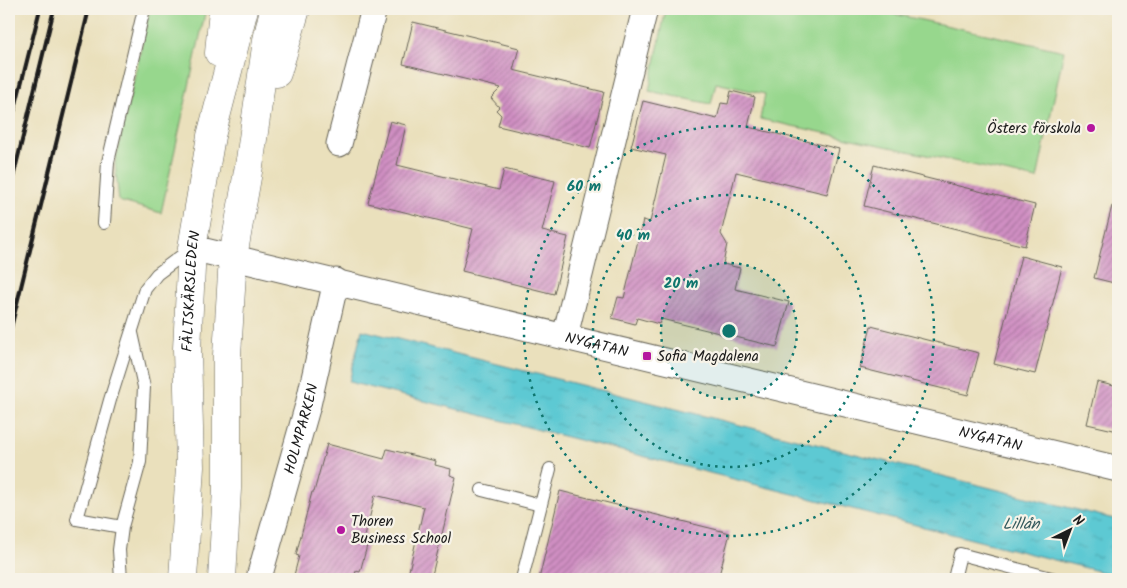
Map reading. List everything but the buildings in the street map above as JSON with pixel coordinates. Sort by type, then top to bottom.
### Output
[{"type":"main road","points":[[211,136],[223,9]]},
{"type":"main road","name":"FÄLTSKÄRSLEDEN","points":[[183,579],[190,467],[187,349],[192,248],[211,136],[244,9]]},
{"type":"main road","points":[[222,579],[227,489],[227,355],[233,257],[250,160],[267,40],[274,9]]},
{"type":"main road","points":[[250,160],[296,9]]},
{"type":"street","points":[[339,144],[374,9]]},
{"type":"street","points":[[564,336],[645,9]]},
{"type":"street","name":"NYGATAN","points":[[192,248],[1118,469]]},
{"type":"street","name":"HOLMPARKEN","points":[[260,574],[308,406],[336,282]]},
{"type":"lane","points":[[104,222],[108,162],[144,9]]},
{"type":"lane","points":[[122,528],[78,518],[110,400],[145,289],[157,274],[192,248]]},
{"type":"lane","points":[[121,579],[119,550],[122,528],[140,462],[144,387],[132,333]]},
{"type":"lane","points":[[522,579],[550,469]]},
{"type":"lane","points":[[482,490],[541,506]]},
{"type":"lane","points":[[954,579],[960,554],[1055,579]]},
{"type":"green space","points":[[150,9],[206,9],[161,213],[119,201],[115,163]]},
{"type":"green space","points":[[666,9],[871,9],[1064,51],[1037,179],[760,119],[765,94],[716,83],[711,104],[649,91]]},
{"type":"water","name":"Lillån","points":[[362,330],[1118,520],[1118,576],[349,382]]},
{"type":"railway","points":[[9,132],[40,9]]},
{"type":"railway","points":[[9,194],[54,9]]},
{"type":"railway","points":[[9,336],[89,9]]},
{"type":"place","name":"Östers förskola","points":[[1091,128]]},
{"type":"place","name":"Sofia Magdalena","points":[[647,356]]},
{"type":"place","name":"Thoren Business School","points":[[341,530]]}]
